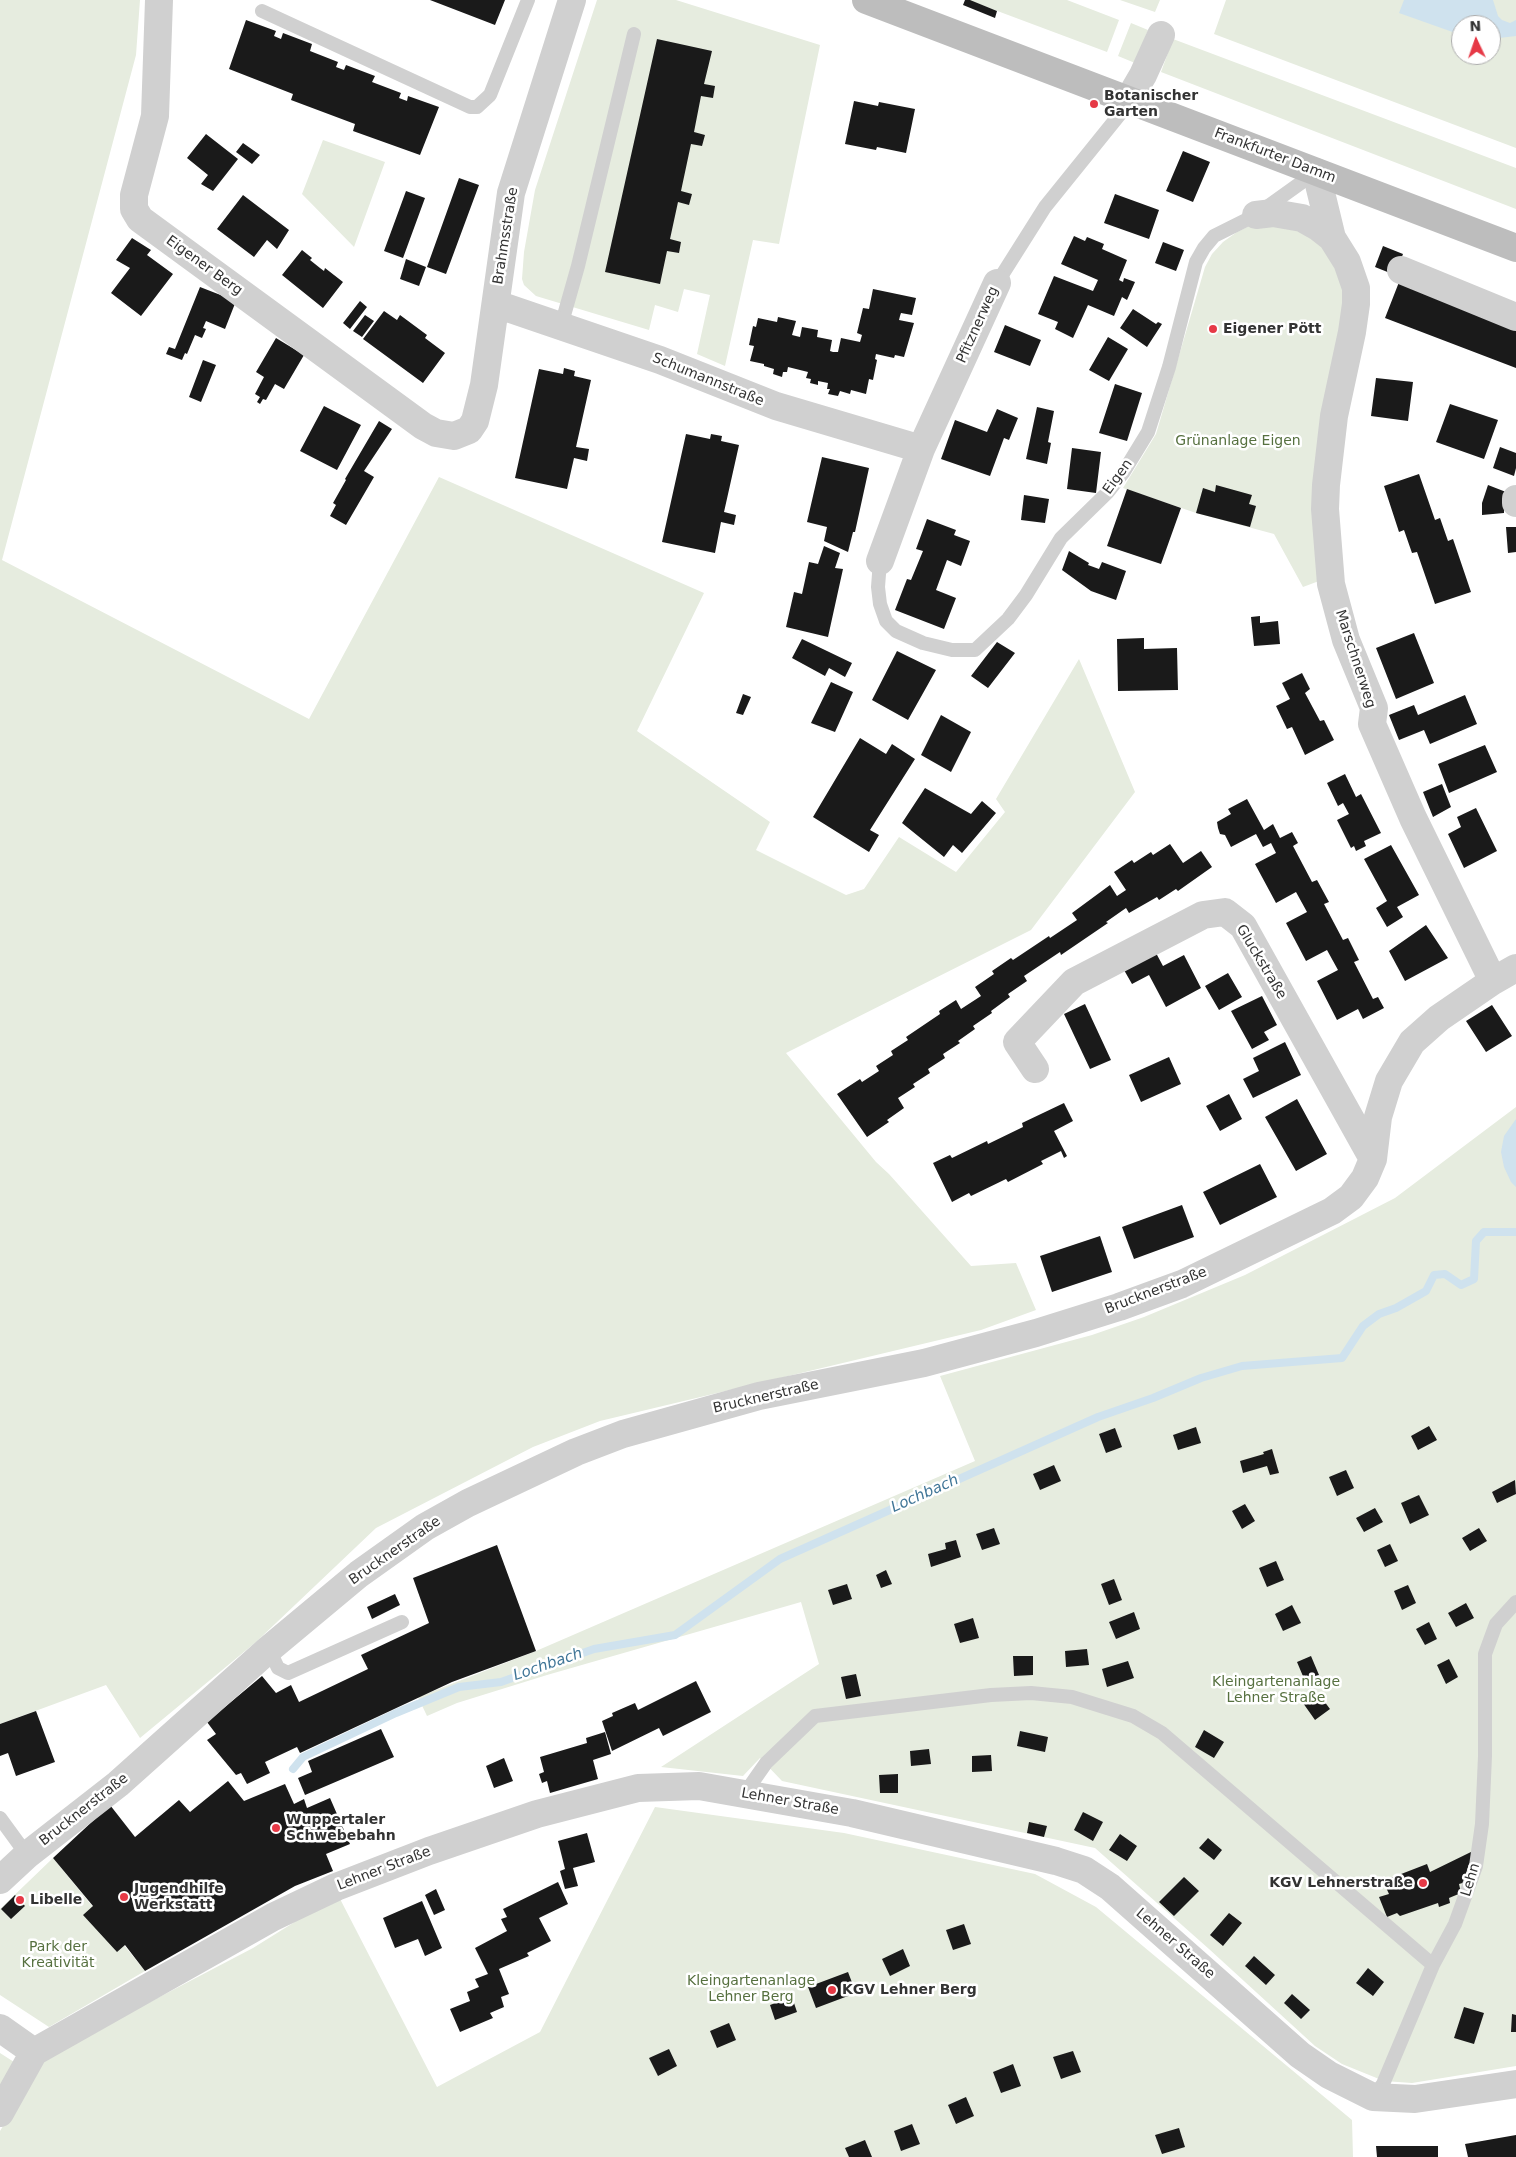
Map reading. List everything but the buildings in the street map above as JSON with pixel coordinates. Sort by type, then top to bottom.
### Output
[{"type":"main road","name":"Frankfurter Damm","points":[[866,0],[1124,106],[1316,172],[1516,248]]},
{"type":"street","name":"Eigener Berg","points":[[159,0],[154,116],[134,195],[134,209],[140,219],[423,426],[436,433],[454,436]]},
{"type":"street","name":"Brahmsstraße","points":[[454,436],[469,430],[475,421],[484,385],[511,192],[572,0]]},
{"type":"street","points":[[1124,106],[1143,75],[1161,35]]},
{"type":"street","name":"Marschnerweg","points":[[1316,172],[1332,238],[1347,262],[1356,288],[1356,304],[1334,416],[1326,485],[1325,509],[1332,584],[1346,640],[1374,708],[1372,724],[1413,818],[1505,974]]},
{"type":"street","points":[[1256,215],[1273,213],[1302,218],[1318,226],[1332,238]]},
{"type":"street","points":[[1401,270],[1516,317]]},
{"type":"street","name":"Pfitznerweg","points":[[880,561],[921,449],[997,283]]},
{"type":"street","name":"Schumannstraße","points":[[496,304],[680,368],[776,406],[921,449]]},
{"type":"street","points":[[1516,498],[1516,503]]},
{"type":"street","name":"Gluckstraße","points":[[1034,1069],[1017,1042],[1074,982],[1203,915],[1225,912],[1243,926],[1373,1159]]},
{"type":"street","name":"Brucknerstraße","points":[[0,1880],[26,1855],[118,1784],[269,1649],[359,1574],[425,1527],[468,1503],[576,1452],[623,1434],[750,1398],[924,1363],[1036,1333],[1146,1297],[1182,1284],[1332,1211],[1351,1197],[1365,1178],[1373,1159],[1378,1117],[1389,1081],[1412,1042],[1439,1018],[1505,974]]},
{"type":"street","name":"Lehner Straße","points":[[34,2052],[272,1917],[336,1887],[429,1851],[536,1814],[638,1788],[699,1786],[852,1813],[1056,1861],[1084,1870],[1110,1887],[1300,2055],[1329,2076],[1373,2098],[1415,2099],[1516,2084]]},
{"type":"street","points":[[0,2028],[34,2052],[0,2113]]},
{"type":"lane","points":[[262,11],[470,106],[477,106],[490,95],[528,0]]},
{"type":"lane","points":[[561,326],[578,266],[634,34]]},
{"type":"lane","name":"Pfitznerweg","points":[[997,283],[1045,207],[1124,106]]},
{"type":"lane","name":"Eigen","points":[[880,561],[878,587],[880,604],[886,621],[896,631],[923,643],[952,650],[975,650],[1008,619],[1026,595],[1061,538],[1097,505],[1128,466],[1148,432],[1158,404],[1196,262],[1214,236],[1256,215],[1316,172]]},
{"type":"lane","name":"Lehn","points":[[1373,2098],[1383,2084],[1433,1965],[1459,1915],[1476,1866],[1482,1824],[1485,1654],[1496,1624],[1516,1602]]},
{"type":"lane","points":[[269,1649],[278,1668],[288,1672],[402,1622]]},
{"type":"lane","points":[[745,1793],[766,1763],[815,1716],[991,1695],[1031,1693],[1072,1696],[1133,1716],[1162,1733],[1433,1965]]},
{"type":"lane","points":[[0,1818],[26,1855]]},
{"type":"green space","points":[[0,0],[140,0],[136,55],[2,560],[309,719],[439,477],[704,593],[637,731],[770,822],[756,850],[846,895],[864,889],[899,837],[956,872],[1005,812],[996,799],[1079,659],[1135,792],[1031,930],[786,1053],[876,1162],[889,1174],[971,1266],[1016,1263],[1036,1310],[981,1330],[600,1421],[533,1447],[376,1528],[256,1642],[140,1738],[106,1685],[0,1724]]},
{"type":"green space","points":[[597,0],[676,0],[820,45],[779,244],[753,240],[725,366],[697,354],[710,295],[684,289],[678,312],[655,305],[649,330],[536,296],[524,285],[522,279],[524,252],[535,190]]},
{"type":"green space","points":[[968,0],[1067,0],[1119,20],[1107,52]]},
{"type":"green space","points":[[1120,0],[1160,0],[1155,12]]},
{"type":"green space","points":[[1226,0],[1516,0],[1516,148],[1214,34]]},
{"type":"green space","points":[[1131,23],[1148,30],[1135,63],[1118,56]]},
{"type":"green space","points":[[1173,39],[1516,168],[1516,209],[1161,72]]},
{"type":"green space","points":[[323,140],[385,162],[354,247],[302,194]]},
{"type":"green space","name":"Grünanlage Eigen","points":[[1275,223],[1310,234],[1332,254],[1344,293],[1319,581],[1303,587],[1274,534],[1196,513],[1123,488],[1156,434],[1205,267],[1212,254],[1223,242],[1249,226]]},
{"type":"green space","name":"Kleingartenanlage Lehner Straße","points":[[1516,1107],[1516,2066],[1412,2083],[1384,2081],[1342,2064],[1315,2046],[1095,1848],[782,1781],[760,1758],[743,1776],[661,1767],[819,1664],[801,1602],[547,1675],[457,1703],[427,1716],[418,1697],[536,1651],[975,1461],[940,1376],[1092,1335],[1144,1317],[1245,1275],[1395,1198]]},
{"type":"green space","name":"Kleingartenanlage Lehner Berg","points":[[655,1807],[844,1833],[1035,1874],[1096,1907],[1352,2120],[1353,2157],[0,2157],[0,2131],[45,2057],[253,1948],[338,1895],[437,2087],[540,2032]]},
{"type":"green space","name":"Park der Kreativität","points":[[53,1858],[145,1971],[49,2027],[0,1995],[0,1909]]},
{"type":"green space","points":[[0,2053],[14,2062],[0,2085]]},
{"type":"water","points":[[1404,0],[1493,0],[1498,15],[1451,15],[1451,31],[1399,13]]},
{"type":"water","points":[[1501,19],[1510,23],[1516,20],[1516,36],[1501,38]]},
{"type":"water","points":[[1516,1119],[1516,1187],[1511,1182],[1504,1167],[1501,1152],[1504,1136]]},
{"type":"waterway","name":"Lochbach","points":[[293,1769],[303,1757],[396,1713],[459,1687],[501,1682],[594,1649],[675,1635],[780,1559],[1098,1417],[1153,1398],[1201,1378],[1242,1366],[1342,1358],[1363,1326],[1379,1314],[1396,1308],[1426,1291],[1434,1275],[1445,1274],[1461,1285],[1474,1279],[1476,1241],[1484,1232],[1516,1232]]},
{"type":"place","name":"Botanischer Garten","points":[[1094,104]]},
{"type":"place","name":"Eigener Pött","points":[[1213,329]]},
{"type":"place","name":"Wuppertaler Schwebebahn","points":[[276,1828]]},
{"type":"place","name":"KGV Lehnerstraße","points":[[1423,1883]]},
{"type":"place","name":"Jugendhilfe Werkstatt","points":[[124,1897]]},
{"type":"place","name":"Libelle","points":[[20,1900]]},
{"type":"place","name":"KGV Lehner Berg","points":[[832,1990]]}]
